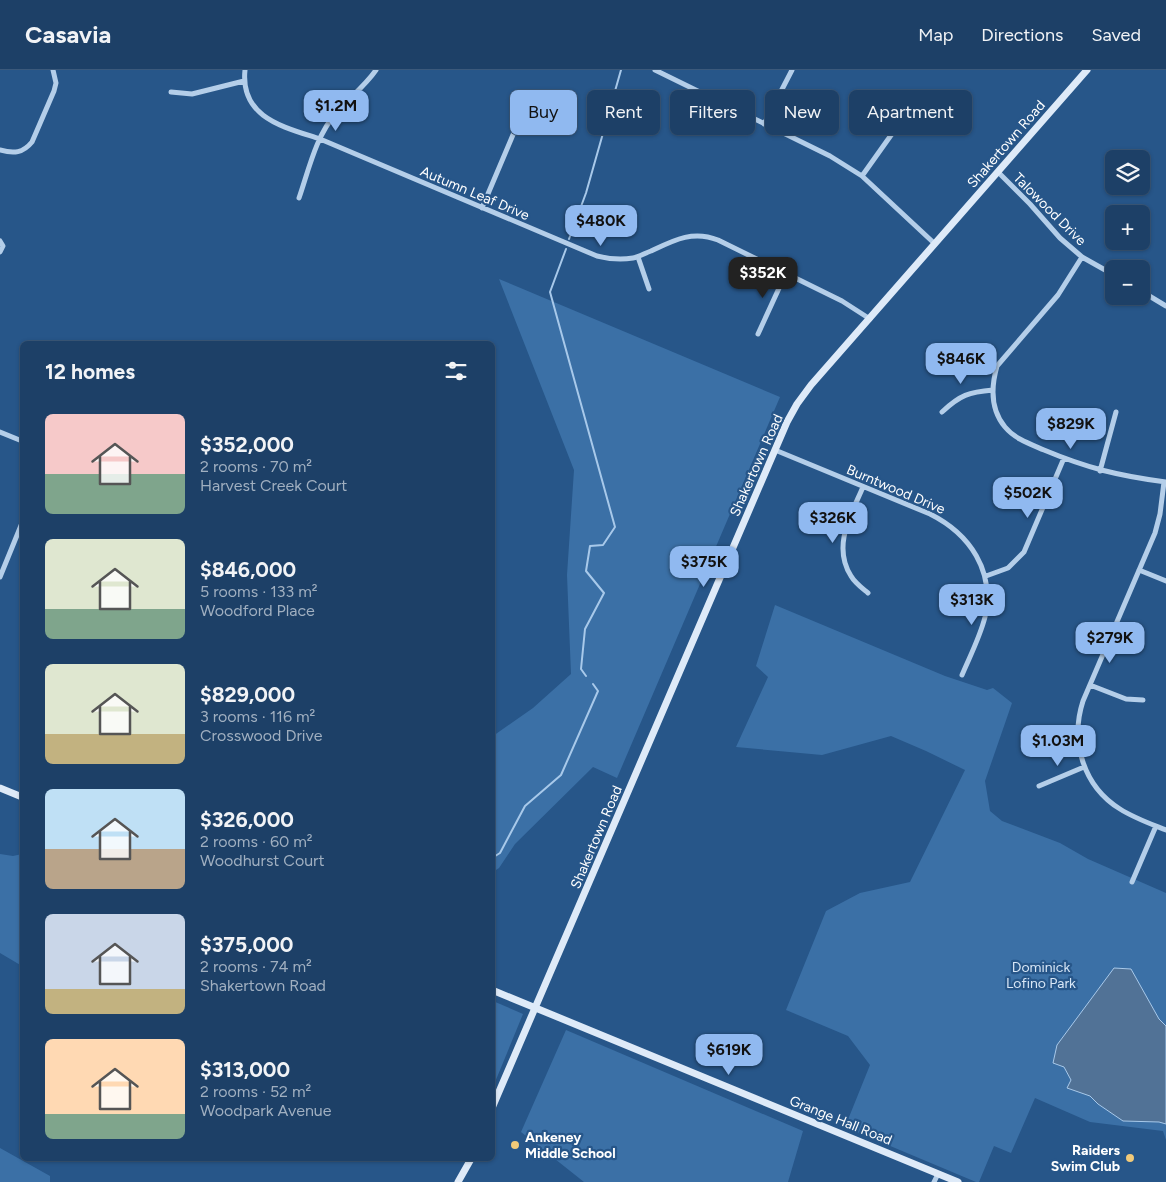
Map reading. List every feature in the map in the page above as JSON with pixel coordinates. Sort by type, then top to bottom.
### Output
[{"type":"street","points":[[0,150],[20,153],[32,142],[54,91],[56,83],[53,70]]},
{"type":"street","points":[[171,92],[192,94],[244,81],[245,70]]},
{"type":"street","points":[[298,198],[320,139],[335,114],[370,79],[376,70]]},
{"type":"street","points":[[655,70],[830,156],[862,176],[935,244]]},
{"type":"street","points":[[669,77],[672,70]]},
{"type":"street","points":[[764,124],[792,70]]},
{"type":"street","name":"Shakertown Road","points":[[495,1101],[790,415],[803,396],[1088,70]]},
{"type":"street","name":"Autumn Leaf Drive","points":[[244,81],[251,100],[265,118],[277,125],[320,139],[597,256],[611,259],[638,257],[678,238],[690,235],[706,236],[718,240],[842,301],[870,319]]},
{"type":"street","points":[[482,208],[513,135]]},
{"type":"street","points":[[862,176],[891,135]]},
{"type":"street","name":"Talowood Drive","points":[[998,172],[1060,238],[1082,257],[1105,270]]},
{"type":"street","points":[[0,241],[3,246],[0,252]]},
{"type":"street","points":[[638,257],[649,289]]},
{"type":"street","points":[[1082,257],[1058,295],[998,366],[993,379],[992,398],[996,412],[1009,431],[1023,440],[1100,471],[1126,477],[1165,482],[1157,525],[1080,709],[1078,746],[1084,767],[1095,786],[1110,802],[1127,813],[1166,830]]},
{"type":"street","points":[[758,334],[786,273]]},
{"type":"street","points":[[1150,296],[1166,306]]},
{"type":"street","points":[[942,412],[956,399],[964,395],[977,391],[993,390]]},
{"type":"street","points":[[1100,471],[1116,412]]},
{"type":"street","points":[[0,432],[20,440]]},
{"type":"street","name":"Burntwood Drive","points":[[776,450],[930,514],[949,525],[969,545],[986,576]]},
{"type":"street","points":[[962,675],[985,617],[988,590],[986,576],[1008,568],[1024,552],[1064,458]]},
{"type":"street","points":[[863,487],[845,530],[843,549],[845,562],[852,577],[868,593]]},
{"type":"street","points":[[0,577],[20,528]]},
{"type":"street","points":[[1139,570],[1166,581]]},
{"type":"street","points":[[1090,685],[1126,699],[1143,700]]},
{"type":"street","points":[[1039,786],[1084,767]]},
{"type":"street","points":[[0,788],[20,796]]},
{"type":"street","points":[[1132,882],[1156,826]]},
{"type":"street","name":"Grange Hall Road","points":[[495,991],[949,1180],[958,1182]]},
{"type":"street","points":[[458,1182],[470,1161]]},
{"type":"street","points":[[934,1182],[938,1174]]},
{"type":"green space","points":[[499,279],[780,397],[617,778],[593,767],[515,844],[499,868],[495,871],[495,735],[533,708],[571,674],[567,575],[574,470]]},
{"type":"green space","name":"Dominick Lofino Park","points":[[775,605],[945,676],[987,690],[993,688],[1012,703],[985,781],[990,811],[1002,821],[1060,843],[1088,859],[1166,893],[1166,1140],[1163,1131],[1090,1122],[1035,1098],[1011,1153],[994,1146],[979,1182],[976,1182],[845,1127],[870,1065],[848,1036],[786,1010],[826,911],[860,893],[910,882],[965,770],[891,736],[822,755],[736,747],[768,677],[756,666]]},
{"type":"green space","points":[[0,854],[13,856],[20,854],[20,965],[0,953]]},
{"type":"green space","points":[[495,1002],[523,1014],[495,1082]]},
{"type":"green space","points":[[566,1030],[803,1131],[788,1182],[584,1182],[521,1132]]},
{"type":"green space","points":[[0,1148],[20,1159],[20,1161],[50,1176],[50,1182],[0,1182]]},
{"type":"shaded area","points":[[1114,968],[1131,969],[1159,1019],[1166,1026],[1166,1124],[1159,1122],[1123,1121],[1098,1104],[1090,1096],[1067,1088],[1071,1080],[1064,1067],[1053,1063],[1057,1045]]},
{"type":"waterway","points":[[569,239],[586,193],[621,70]]},
{"type":"waterway","points":[[566,249],[550,292],[615,527],[603,545],[590,546],[586,571],[604,593],[585,629],[581,669],[586,676]]},
{"type":"waterway","points":[[495,856],[500,853],[525,806],[561,775],[598,691],[593,684]]},
{"type":"place","name":"Ankeney Middle School","points":[[515,1145]]},
{"type":"place","name":"Raiders Swim Club","points":[[1130,1158]]}]
